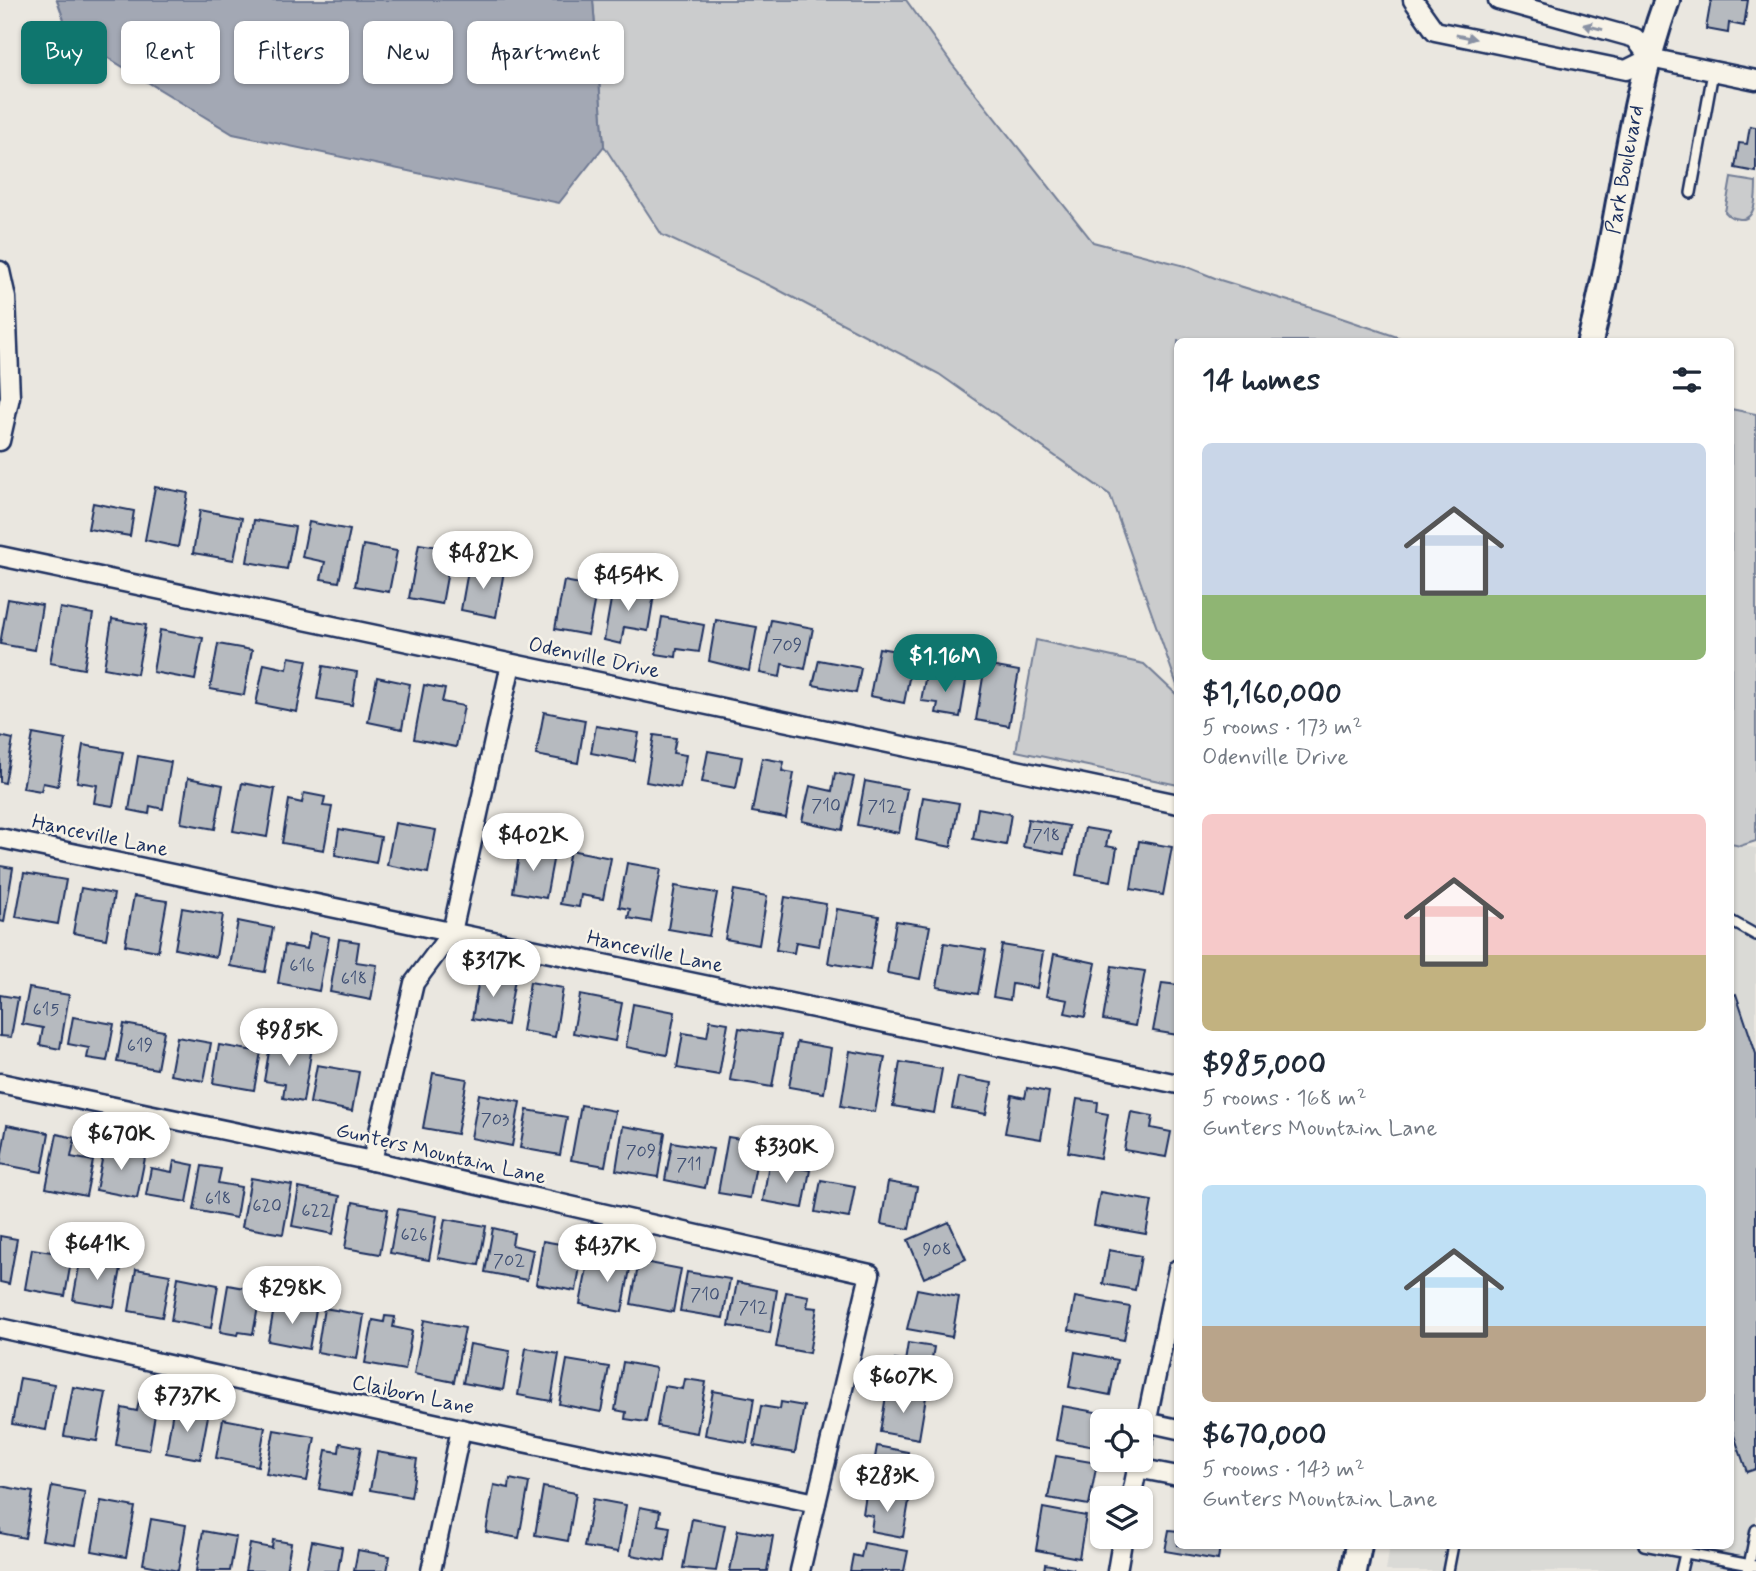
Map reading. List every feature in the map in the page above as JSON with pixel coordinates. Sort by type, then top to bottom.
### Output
[{"type":"main road","name":"Park Boulevard","points":[[1591,338],[1602,297],[1650,58],[1667,0]]},
{"type":"main road","points":[[1354,1571],[1358,1549]]},
{"type":"street","points":[[1414,0],[1435,31],[1626,70],[1650,58],[1756,80]]},
{"type":"street","points":[[1498,0],[1635,38],[1650,58]]},
{"type":"street","points":[[0,271],[6,298],[10,397],[0,441]]},
{"type":"street","name":"Odenville Drive","points":[[0,556],[1174,803]]},
{"type":"street","points":[[372,1161],[414,983],[452,932],[511,664]]},
{"type":"street","name":"Hanceville Lane","points":[[0,838],[1174,1083]]},
{"type":"street","name":"Gunters Mountain Lane","points":[[0,1083],[372,1161],[870,1274],[816,1503]]},
{"type":"street","points":[[1149,1409],[1174,1288]]},
{"type":"street","name":"Claiborn Lane","points":[[0,1328],[816,1503]]},
{"type":"street","points":[[1153,1424],[1174,1428]]},
{"type":"street","points":[[431,1571],[461,1429]]},
{"type":"street","points":[[1153,1468],[1174,1475]]},
{"type":"street","points":[[800,1571],[816,1503]]},
{"type":"street","points":[[1117,1571],[1121,1549]]},
{"type":"lane","points":[[1691,193],[1713,72]]},
{"type":"lane","points":[[1734,923],[1756,935]]},
{"type":"lane","points":[[1681,1571],[1686,1549],[1751,1567],[1756,1531]]},
{"type":"lane","points":[[1448,1571],[1452,1549]]},
{"type":"shaded area","points":[[57,0],[593,0],[595,21],[467,21],[467,84],[599,84],[604,146],[559,203],[233,134],[151,84],[220,84],[220,21],[121,21],[121,66],[107,57],[107,21],[64,21]]},
{"type":"shaded area","points":[[593,0],[906,0],[952,64],[1093,242],[1185,266],[1220,280],[1400,338],[1174,338],[1174,677],[1110,495],[939,374],[773,287],[662,235],[604,146],[599,84],[624,84],[624,21],[595,21]]},
{"type":"shaded area","points":[[1731,178],[1756,182],[1754,206],[1745,219],[1733,218],[1725,212]]},
{"type":"shaded area","points":[[1734,410],[1756,414],[1756,841],[1740,846],[1734,845]]},
{"type":"shaded area","points":[[1036,640],[1144,664],[1174,692],[1174,784],[1016,751]]},
{"type":"shaded area","points":[[1734,844],[1756,848],[1756,1571],[1386,1571],[1389,1549],[1734,1549]]},
{"type":"building","points":[[1711,0],[1748,0],[1744,26],[1729,23],[1728,33],[1706,29]]},
{"type":"building","points":[[1750,126],[1756,127],[1756,172],[1735,168],[1739,143],[1747,144]]},
{"type":"building","points":[[155,487],[188,493],[178,547],[145,540]]},
{"type":"building","points":[[93,503],[134,511],[130,536],[88,529]]},
{"type":"building","points":[[200,510],[242,518],[234,560],[193,553]]},
{"type":"building","points":[[254,520],[295,527],[287,569],[247,562]]},
{"type":"building","points":[[309,522],[350,530],[339,582],[321,579],[325,562],[302,557]]},
{"type":"building","points":[[419,544],[452,549],[442,604],[409,598]]},
{"type":"building","points":[[363,545],[397,551],[389,592],[355,586]]},
{"type":"building","points":[[469,565],[504,571],[496,617],[461,610]]},
{"type":"building","points":[[564,581],[597,587],[588,635],[555,629]]},
{"type":"building","points":[[613,588],[654,595],[648,631],[624,627],[621,644],[604,640]]},
{"type":"building","points":[[8,599],[42,605],[35,650],[0,644]]},
{"type":"building","points":[[60,608],[93,614],[84,669],[50,663]]},
{"type":"building","points":[[662,617],[704,625],[699,652],[677,649],[676,657],[656,654]]},
{"type":"building","points":[[112,619],[146,625],[137,674],[104,668]]},
{"type":"building","points":[[716,620],[757,627],[749,671],[709,661]]},
{"type":"building","points":[[771,620],[813,628],[805,669],[782,664],[780,677],[760,673]]},
{"type":"building","points":[[160,630],[203,638],[195,680],[153,672]]},
{"type":"building","points":[[218,644],[252,650],[244,695],[210,689]]},
{"type":"building","points":[[879,648],[914,654],[904,703],[870,696]]},
{"type":"building","points":[[289,657],[307,660],[297,712],[256,704],[264,664],[287,669]]},
{"type":"building","points":[[819,660],[861,668],[856,693],[813,685]]},
{"type":"building","points":[[985,665],[1019,671],[1009,726],[976,720]]},
{"type":"building","points":[[323,666],[357,672],[352,705],[317,699]]},
{"type":"building","points":[[926,674],[966,681],[960,717],[936,713],[938,703],[921,701]]},
{"type":"building","points":[[377,677],[410,684],[402,729],[368,722]]},
{"type":"building","points":[[424,685],[445,689],[442,702],[464,706],[456,747],[414,739]]},
{"type":"building","points":[[544,712],[585,720],[578,763],[536,755]]},
{"type":"building","points":[[596,726],[639,733],[634,761],[591,753]]},
{"type":"building","points":[[33,734],[66,740],[58,786],[43,783],[41,791],[23,788]]},
{"type":"building","points":[[654,735],[676,738],[673,753],[686,755],[680,788],[646,782]]},
{"type":"building","points":[[0,736],[13,739],[5,783],[0,782]]},
{"type":"building","points":[[83,745],[123,752],[113,806],[94,803],[97,785],[77,782]]},
{"type":"building","points":[[708,751],[742,757],[736,788],[702,782]]},
{"type":"building","points":[[138,756],[171,762],[163,809],[150,806],[149,814],[129,810]]},
{"type":"building","points":[[762,758],[784,762],[782,771],[794,773],[786,818],[752,812]]},
{"type":"building","points":[[835,773],[854,777],[842,830],[802,821],[810,786],[832,791]]},
{"type":"building","points":[[188,778],[223,785],[215,829],[181,823]]},
{"type":"building","points":[[865,781],[907,789],[899,833],[857,825]]},
{"type":"building","points":[[242,783],[275,789],[267,837],[233,831]]},
{"type":"building","points":[[304,793],[325,797],[323,806],[332,807],[324,850],[282,843],[289,800],[302,803]]},
{"type":"building","points":[[923,797],[959,803],[951,847],[916,840]]},
{"type":"building","points":[[978,808],[1011,814],[1006,845],[973,839]]},
{"type":"building","points":[[1028,819],[1069,826],[1064,854],[1023,847]]},
{"type":"building","points":[[395,823],[436,830],[428,873],[387,865]]},
{"type":"building","points":[[1085,828],[1109,832],[1106,846],[1117,848],[1111,881],[1076,875]]},
{"type":"building","points":[[339,829],[381,837],[376,863],[335,855]]},
{"type":"building","points":[[1139,841],[1172,847],[1163,895],[1131,889]]},
{"type":"building","points":[[520,849],[554,855],[546,898],[513,892]]},
{"type":"building","points":[[570,850],[611,858],[603,899],[581,895],[579,907],[560,904]]},
{"type":"building","points":[[627,863],[661,869],[651,922],[628,918],[630,909],[619,907]]},
{"type":"building","points":[[0,866],[13,868],[4,922],[0,921]]},
{"type":"building","points":[[24,873],[66,880],[58,924],[16,917]]},
{"type":"building","points":[[675,886],[717,893],[709,936],[668,929]]},
{"type":"building","points":[[81,888],[114,894],[106,939],[73,933]]},
{"type":"building","points":[[734,890],[767,896],[759,945],[725,939]]},
{"type":"building","points":[[134,896],[167,901],[158,951],[125,945]]},
{"type":"building","points":[[785,897],[826,904],[819,946],[796,942],[794,953],[776,950]]},
{"type":"building","points":[[182,908],[223,915],[216,957],[175,949]]},
{"type":"building","points":[[837,909],[879,916],[870,970],[828,963]]},
{"type":"building","points":[[238,921],[273,928],[265,972],[230,966]]},
{"type":"building","points":[[896,921],[930,926],[920,979],[887,973]]},
{"type":"building","points":[[310,933],[329,937],[319,991],[278,983],[285,945],[307,949]]},
{"type":"building","points":[[339,939],[359,942],[356,962],[377,965],[371,1000],[330,992]]},
{"type":"building","points":[[944,943],[986,950],[978,994],[937,987]]},
{"type":"building","points":[[1002,945],[1043,952],[1037,988],[1012,984],[1010,1000],[993,997]]},
{"type":"building","points":[[1054,954],[1096,963],[1085,1017],[1065,1013],[1068,1000],[1046,996]]},
{"type":"building","points":[[1112,966],[1145,971],[1135,1026],[1103,1020]]},
{"type":"building","points":[[480,973],[515,979],[507,1025],[472,1019]]},
{"type":"building","points":[[530,982],[563,988],[555,1037],[522,1031]]},
{"type":"building","points":[[1162,983],[1174,984],[1174,1034],[1153,1031]]},
{"type":"building","points":[[29,988],[69,995],[60,1049],[40,1045],[43,1028],[22,1024]]},
{"type":"building","points":[[1736,994],[1756,1054],[1756,1469],[1747,1472],[1734,1435]]},
{"type":"building","points":[[0,995],[18,998],[11,1037],[0,1036]]},
{"type":"building","points":[[580,995],[622,1003],[615,1041],[573,1033]]},
{"type":"building","points":[[633,1004],[675,1012],[667,1055],[626,1047]]},
{"type":"building","points":[[73,1017],[114,1024],[107,1061],[87,1058],[89,1048],[68,1044]]},
{"type":"building","points":[[710,1020],[728,1023],[719,1075],[677,1068],[683,1033],[707,1037]]},
{"type":"building","points":[[124,1024],[164,1031],[157,1069],[117,1062]]},
{"type":"building","points":[[739,1028],[781,1035],[772,1087],[730,1080]]},
{"type":"building","points":[[177,1037],[211,1043],[204,1081],[170,1075]]},
{"type":"building","points":[[271,1040],[312,1047],[303,1102],[283,1098],[285,1084],[264,1081]]},
{"type":"building","points":[[797,1042],[831,1048],[824,1093],[789,1087]]},
{"type":"building","points":[[219,1045],[261,1052],[254,1090],[213,1083]]},
{"type":"building","points":[[850,1051],[885,1057],[875,1112],[841,1106]]},
{"type":"building","points":[[900,1062],[942,1069],[934,1113],[893,1106]]},
{"type":"building","points":[[317,1065],[359,1072],[352,1111],[310,1103]]},
{"type":"building","points":[[433,1073],[467,1079],[457,1134],[423,1128]]},
{"type":"building","points":[[958,1077],[992,1083],[986,1114],[952,1108]]},
{"type":"building","points":[[1027,1088],[1049,1092],[1041,1139],[1005,1133],[1012,1095],[1025,1098]]},
{"type":"building","points":[[479,1094],[520,1102],[512,1146],[471,1138]]},
{"type":"building","points":[[1077,1099],[1098,1102],[1097,1112],[1108,1114],[1100,1158],[1068,1152]]},
{"type":"building","points":[[581,1105],[615,1111],[605,1166],[571,1160]]},
{"type":"building","points":[[527,1110],[567,1117],[560,1155],[520,1148]]},
{"type":"building","points":[[1131,1112],[1153,1116],[1151,1128],[1171,1132],[1166,1157],[1124,1150]]},
{"type":"building","points":[[7,1125],[49,1133],[42,1172],[0,1164]]},
{"type":"building","points":[[623,1126],[665,1133],[658,1177],[616,1170]]},
{"type":"building","points":[[57,1134],[75,1138],[71,1157],[93,1161],[86,1196],[46,1188]]},
{"type":"building","points":[[728,1137],[760,1142],[750,1198],[718,1193]]},
{"type":"building","points":[[672,1142],[713,1149],[705,1188],[665,1180]]},
{"type":"building","points":[[105,1145],[146,1153],[137,1198],[96,1190]]},
{"type":"building","points":[[174,1161],[194,1165],[187,1202],[146,1195],[151,1168],[172,1172]]},
{"type":"building","points":[[769,1163],[810,1170],[803,1208],[763,1201]]},
{"type":"building","points":[[202,1166],[221,1169],[218,1183],[241,1187],[236,1218],[194,1210]]},
{"type":"building","points":[[251,1178],[292,1185],[283,1234],[242,1227]]},
{"type":"building","points":[[821,1180],[855,1186],[849,1218],[815,1212]]},
{"type":"building","points":[[888,1182],[917,1187],[909,1229],[881,1224]]},
{"type":"building","points":[[299,1188],[340,1196],[333,1234],[292,1226]]},
{"type":"building","points":[[1100,1192],[1152,1201],[1146,1234],[1094,1225]]},
{"type":"building","points":[[353,1202],[388,1209],[380,1254],[345,1248]]},
{"type":"building","points":[[398,1209],[437,1216],[429,1260],[390,1253]]},
{"type":"building","points":[[445,1219],[486,1226],[479,1265],[438,1258]]},
{"type":"building","points":[[949,1222],[966,1259],[924,1278],[908,1240]]},
{"type":"building","points":[[493,1228],[514,1233],[512,1245],[533,1250],[527,1280],[485,1272]]},
{"type":"building","points":[[0,1236],[17,1239],[9,1284],[0,1282]]},
{"type":"building","points":[[543,1241],[583,1248],[576,1291],[536,1284]]},
{"type":"building","points":[[53,1246],[73,1250],[65,1296],[25,1289],[32,1249],[51,1252]]},
{"type":"building","points":[[1109,1250],[1141,1256],[1135,1290],[1103,1284]]},
{"type":"building","points":[[613,1254],[632,1258],[622,1312],[580,1304],[588,1263],[611,1267]]},
{"type":"building","points":[[81,1256],[122,1263],[114,1307],[73,1300]]},
{"type":"building","points":[[639,1261],[681,1269],[673,1312],[631,1304]]},
{"type":"building","points":[[136,1269],[170,1275],[162,1317],[129,1311]]},
{"type":"building","points":[[687,1272],[730,1279],[723,1318],[680,1311]]},
{"type":"building","points":[[178,1277],[218,1285],[211,1328],[171,1321]]},
{"type":"building","points":[[737,1282],[777,1290],[770,1333],[729,1326]]},
{"type":"building","points":[[228,1285],[261,1291],[253,1334],[220,1332]]},
{"type":"building","points":[[917,1289],[959,1297],[952,1337],[907,1329]]},
{"type":"building","points":[[786,1292],[809,1296],[807,1307],[817,1308],[809,1353],[776,1347]]},
{"type":"building","points":[[1075,1297],[1130,1307],[1124,1340],[1069,1330]]},
{"type":"building","points":[[275,1303],[316,1310],[309,1349],[268,1341]]},
{"type":"building","points":[[324,1308],[364,1315],[357,1359],[317,1352]]},
{"type":"building","points":[[385,1316],[395,1317],[393,1327],[412,1331],[405,1370],[365,1363],[373,1320],[384,1322]]},
{"type":"building","points":[[424,1320],[465,1328],[454,1382],[414,1374]]},
{"type":"building","points":[[908,1343],[934,1347],[927,1389],[891,1382],[895,1360],[905,1362]]},
{"type":"building","points":[[470,1344],[510,1351],[503,1390],[463,1383]]},
{"type":"building","points":[[526,1348],[559,1354],[551,1401],[518,1395]]},
{"type":"building","points":[[1075,1352],[1117,1360],[1110,1395],[1069,1387]]},
{"type":"building","points":[[567,1360],[609,1367],[601,1412],[559,1404]]},
{"type":"building","points":[[623,1362],[656,1368],[646,1422],[625,1419],[626,1412],[615,1410]]},
{"type":"building","points":[[20,1378],[54,1384],[46,1430],[12,1424]]},
{"type":"building","points":[[685,1379],[706,1382],[697,1433],[657,1426],[664,1386],[683,1389]]},
{"type":"building","points":[[73,1387],[106,1393],[97,1441],[64,1436]]},
{"type":"building","points":[[887,1390],[926,1397],[919,1439],[880,1432]]},
{"type":"building","points":[[713,1391],[754,1398],[747,1443],[705,1435]]},
{"type":"building","points":[[139,1400],[157,1403],[149,1450],[116,1445],[122,1408],[137,1411]]},
{"type":"building","points":[[781,1402],[804,1406],[795,1453],[754,1446],[761,1406],[780,1409]]},
{"type":"building","points":[[1062,1406],[1090,1411],[1090,1446],[1056,1440]]},
{"type":"building","points":[[173,1410],[208,1416],[200,1459],[166,1453]]},
{"type":"building","points":[[223,1419],[265,1427],[258,1466],[216,1458]]},
{"type":"building","points":[[274,1430],[315,1437],[307,1481],[266,1474]]},
{"type":"building","points":[[340,1443],[361,1447],[352,1495],[319,1489],[326,1450],[339,1452]]},
{"type":"building","points":[[877,1446],[908,1452],[902,1486],[871,1481]]},
{"type":"building","points":[[377,1452],[417,1459],[411,1497],[370,1490]]},
{"type":"building","points":[[1056,1456],[1090,1462],[1090,1472],[1095,1472],[1093,1486],[1090,1486],[1089,1505],[1048,1498]]},
{"type":"building","points":[[510,1479],[529,1483],[519,1538],[486,1532],[494,1485],[509,1488]]},
{"type":"building","points":[[0,1486],[33,1492],[25,1538],[0,1533]]},
{"type":"building","points":[[52,1486],[85,1492],[75,1545],[42,1540]]},
{"type":"building","points":[[543,1487],[576,1493],[568,1541],[535,1535]]},
{"type":"building","points":[[866,1494],[909,1501],[903,1537],[871,1531],[873,1516],[863,1514]]},
{"type":"building","points":[[593,1499],[626,1505],[618,1552],[584,1547]]},
{"type":"building","points":[[101,1501],[135,1507],[126,1557],[92,1551]]},
{"type":"building","points":[[640,1507],[660,1511],[658,1525],[670,1527],[665,1561],[631,1555]]},
{"type":"building","points":[[1043,1508],[1086,1516],[1079,1558],[1036,1550]]},
{"type":"building","points":[[151,1519],[186,1525],[178,1571],[143,1564]]},
{"type":"building","points":[[692,1519],[725,1525],[716,1571],[683,1568]]},
{"type":"building","points":[[738,1530],[773,1536],[767,1571],[730,1571]]},
{"type":"building","points":[[1169,1530],[1174,1531],[1174,1549],[1219,1549],[1218,1560],[1165,1551]]},
{"type":"building","points":[[203,1531],[236,1537],[230,1571],[196,1571]]},
{"type":"building","points":[[273,1540],[291,1543],[286,1571],[245,1571],[250,1544],[272,1548]]},
{"type":"building","points":[[312,1541],[342,1547],[338,1571],[306,1571]]},
{"type":"building","points":[[864,1543],[908,1551],[904,1571],[850,1571],[853,1555],[861,1557]]},
{"type":"building","points":[[358,1550],[390,1556],[387,1571],[354,1571]]},
{"type":"building","points":[[1045,1564],[1073,1569],[1044,1571]]}]
